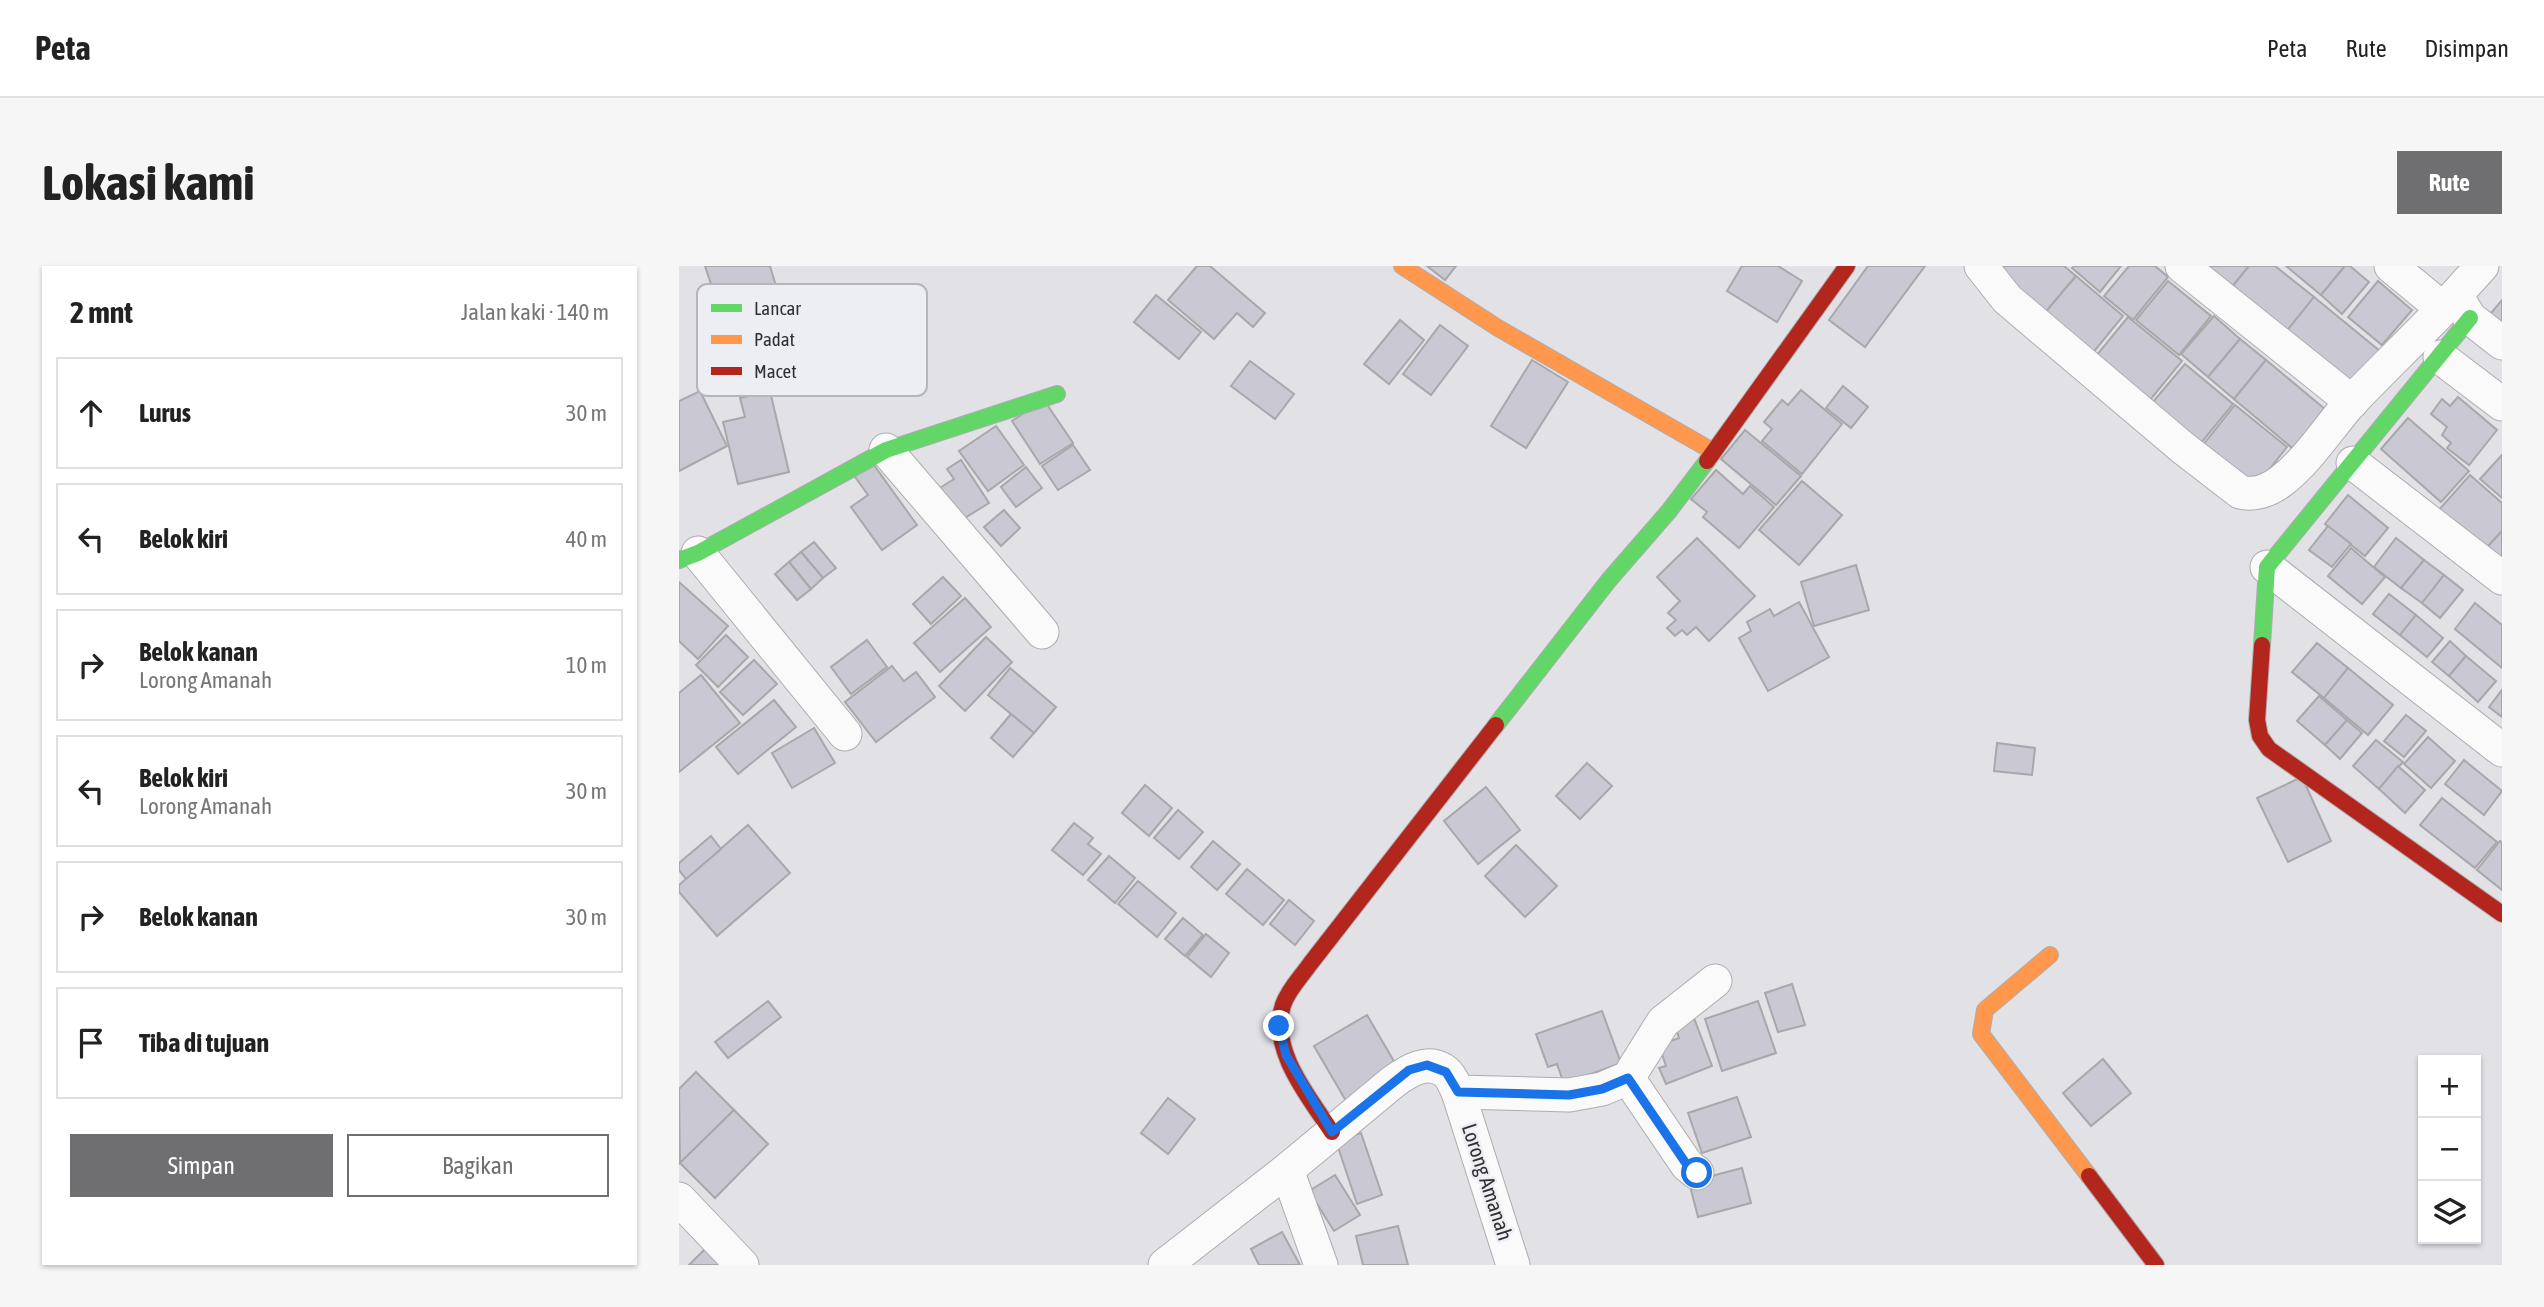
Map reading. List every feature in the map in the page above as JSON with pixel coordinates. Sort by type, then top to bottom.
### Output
[{"type":"street","points":[[1402,266],[1498,328],[1714,452]]},
{"type":"street","points":[[1332,1132],[1286,1055],[1279,1026],[1283,1004],[1310,964],[1609,580],[1669,511],[1847,266]]},
{"type":"street","points":[[1980,266],[2007,299],[2183,448],[2240,492],[2247,494],[2278,483],[2296,468],[2351,402],[2457,308]]},
{"type":"street","points":[[2182,266],[2351,402]]},
{"type":"street","points":[[2391,266],[2457,308],[2502,343]]},
{"type":"street","points":[[2482,266],[2457,308],[2440,356],[2267,567],[2257,720],[2260,736],[2269,749],[2502,914]]},
{"type":"street","points":[[2440,356],[2502,404]]},
{"type":"street","points":[[845,734],[688,557],[886,450],[1057,394]]},
{"type":"street","points":[[886,450],[1042,632]]},
{"type":"street","points":[[2353,463],[2502,578]]},
{"type":"street","points":[[2267,567],[2502,750]]},
{"type":"street","points":[[2050,955],[1985,1010],[1980,1034],[2156,1265]]},
{"type":"street","points":[[1458,1092],[1569,1095],[1602,1089],[1628,1078],[1663,1022],[1715,981]]},
{"type":"street","name":"Lorong Amanah","points":[[1165,1265],[1409,1070],[1427,1065],[1446,1072],[1458,1092],[1513,1265]]},
{"type":"street","points":[[1628,1078],[1687,1165],[1697,1173]]},
{"type":"street","points":[[1287,1170],[1321,1265]]},
{"type":"street","points":[[679,1199],[742,1265]]},
{"type":"building","points":[[705,266],[770,266],[775,284],[711,284]]},
{"type":"building","points":[[1197,266],[1210,266],[1265,313],[1253,327],[1237,313],[1214,339],[1168,300]]},
{"type":"building","points":[[1427,266],[1456,266],[1445,280]]},
{"type":"building","points":[[1742,266],[1778,266],[1802,281],[1777,322],[1727,291]]},
{"type":"building","points":[[1868,266],[1925,266],[1865,347],[1829,320]]},
{"type":"building","points":[[1986,266],[2064,266],[2076,276],[2044,314]]},
{"type":"building","points":[[2121,266],[2100,292],[2072,268]]},
{"type":"building","points":[[2129,266],[2155,266],[2168,277],[2133,320],[2104,296]]},
{"type":"building","points":[[2193,266],[2249,266],[2227,293]]},
{"type":"building","points":[[2249,266],[2275,266],[2314,297],[2282,337],[2227,293]]},
{"type":"building","points":[[2286,266],[2345,266],[2321,295]]},
{"type":"building","points":[[2345,266],[2350,266],[2369,282],[2342,314],[2321,295]]},
{"type":"building","points":[[2076,276],[2123,316],[2092,354],[2044,314]]},
{"type":"building","points":[[2168,281],[2211,316],[2179,355],[2136,320]]},
{"type":"building","points":[[2378,281],[2412,310],[2382,345],[2348,317]]},
{"type":"building","points":[[1156,295],[1201,332],[1179,359],[1134,322]]},
{"type":"building","points":[[2314,297],[2381,352],[2349,392],[2282,337]]},
{"type":"building","points":[[2502,300],[2502,331],[2487,318]]},
{"type":"building","points":[[2214,316],[2240,339],[2208,377],[2181,354]]},
{"type":"building","points":[[2128,317],[2182,361],[2150,400],[2096,356]]},
{"type":"building","points":[[1400,320],[1424,340],[1389,384],[1364,364]]},
{"type":"building","points":[[1440,325],[1468,346],[1431,395],[1403,374]]},
{"type":"building","points":[[2240,339],[2266,360],[2234,399],[2208,377]]},
{"type":"building","points":[[1532,360],[1568,382],[1526,448],[1491,426]]},
{"type":"building","points":[[2266,360],[2331,414],[2298,453],[2234,399]]},
{"type":"building","points":[[1250,361],[1294,394],[1275,419],[1231,386]]},
{"type":"building","points":[[2185,364],[2233,404],[2201,443],[2152,403]]},
{"type":"building","points":[[1843,386],[1868,407],[1851,428],[1826,408]]},
{"type":"building","points":[[1801,390],[1842,424],[1802,474],[1762,441],[1772,429],[1764,422],[1782,400],[1788,405]]},
{"type":"building","points":[[697,392],[697,396],[702,396],[727,446],[679,471],[679,401]]},
{"type":"building","points":[[771,396],[789,472],[738,484],[723,422],[745,417],[740,398]]},
{"type":"building","points":[[2458,397],[2497,430],[2469,465],[2447,448],[2451,443],[2442,435],[2447,427],[2431,414],[2442,399],[2450,406]]},
{"type":"building","points":[[1044,400],[1073,443],[1040,464],[1012,421]]},
{"type":"building","points":[[2235,405],[2287,447],[2256,486],[2203,445]]},
{"type":"building","points":[[2408,418],[2469,471],[2441,502],[2381,449]]},
{"type":"building","points":[[996,426],[1024,465],[988,491],[959,451]]},
{"type":"building","points":[[1745,430],[1801,476],[1776,505],[1721,459]]},
{"type":"building","points":[[1073,445],[1090,470],[1058,490],[1042,466]]},
{"type":"building","points":[[2502,455],[2502,498],[2480,479]]},
{"type":"building","points":[[961,460],[989,503],[955,524],[935,491],[954,479],[947,469]]},
{"type":"building","points":[[871,461],[917,525],[882,550],[851,507],[868,495],[853,474]]},
{"type":"building","points":[[1026,467],[1042,488],[1016,507],[1001,487]]},
{"type":"building","points":[[1716,470],[1743,494],[1750,486],[1774,507],[1739,548],[1703,517],[1707,512],[1691,499]]},
{"type":"building","points":[[2470,475],[2502,503],[2502,531],[2482,553],[2437,512]]},
{"type":"building","points":[[1802,481],[1842,515],[1799,565],[1759,530]]},
{"type":"building","points":[[2348,495],[2388,528],[2365,556],[2325,524]]},
{"type":"building","points":[[1004,510],[1020,528],[1001,546],[984,527]]},
{"type":"building","points":[[2328,526],[2351,544],[2332,567],[2309,550]]},
{"type":"building","points":[[2502,531],[2502,570],[2482,553]]},
{"type":"building","points":[[1697,538],[1755,596],[1709,641],[1696,627],[1687,635],[1682,630],[1675,636],[1667,628],[1676,620],[1668,613],[1680,601],[1657,577]]},
{"type":"building","points":[[2396,538],[2424,560],[2401,588],[2374,567]]},
{"type":"building","points":[[814,542],[836,568],[823,578],[801,552]]},
{"type":"building","points":[[2351,548],[2385,577],[2362,604],[2328,576]]},
{"type":"building","points":[[801,552],[823,578],[811,589],[789,562]]},
{"type":"building","points":[[2424,560],[2444,575],[2422,603],[2401,588]]},
{"type":"building","points":[[789,562],[811,589],[797,600],[775,574]]},
{"type":"building","points":[[1856,565],[1869,610],[1814,626],[1801,582]]},
{"type":"building","points":[[2444,575],[2463,590],[2440,618],[2422,603]]},
{"type":"building","points":[[943,577],[961,596],[931,624],[913,604]]},
{"type":"building","points":[[679,582],[728,626],[698,659],[679,641]]},
{"type":"building","points":[[2389,594],[2416,615],[2400,635],[2373,614]]},
{"type":"building","points":[[965,598],[991,627],[940,672],[914,643]]},
{"type":"building","points":[[1799,602],[1829,657],[1768,691],[1739,638],[1751,631],[1747,622],[1770,609],[1774,616]]},
{"type":"building","points":[[2475,603],[2502,625],[2502,668],[2455,629]]},
{"type":"building","points":[[2416,615],[2443,638],[2427,657],[2400,635]]},
{"type":"building","points":[[726,635],[748,657],[718,687],[696,665]]},
{"type":"building","points":[[986,637],[1012,662],[965,711],[939,686]]},
{"type":"building","points":[[867,640],[887,667],[851,694],[831,667]]},
{"type":"building","points":[[2450,641],[2466,656],[2449,676],[2432,662]]},
{"type":"building","points":[[2317,643],[2348,668],[2324,698],[2292,672]]},
{"type":"building","points":[[2466,656],[2496,681],[2478,702],[2449,676]]},
{"type":"building","points":[[754,660],[777,684],[743,715],[720,692]]},
{"type":"building","points":[[892,666],[904,681],[916,672],[935,697],[876,742],[845,702]]},
{"type":"building","points":[[1010,668],[1056,707],[1034,733],[988,695]]},
{"type":"building","points":[[2348,668],[2393,705],[2368,735],[2324,698]]},
{"type":"building","points":[[701,675],[740,723],[679,772],[679,693]]},
{"type":"building","points":[[2502,690],[2502,717],[2489,707]]},
{"type":"building","points":[[2319,696],[2347,720],[2325,745],[2297,721]]},
{"type":"building","points":[[774,700],[796,727],[738,774],[716,747]]},
{"type":"building","points":[[1011,714],[1034,733],[1013,757],[991,738]]},
{"type":"building","points":[[2406,715],[2426,731],[2404,757],[2384,741]]},
{"type":"building","points":[[2347,720],[2362,733],[2340,759],[2325,745]]},
{"type":"building","points":[[814,728],[835,763],[792,788],[772,753]]},
{"type":"building","points":[[2428,737],[2455,761],[2431,788],[2404,764]]},
{"type":"building","points":[[2376,740],[2403,762],[2379,789],[2353,766]]},
{"type":"building","points":[[1997,743],[2035,748],[2032,775],[1994,771]]},
{"type":"building","points":[[2464,760],[2502,791],[2484,815],[2445,784]]},
{"type":"building","points":[[1587,763],[1612,786],[1580,819],[1556,796]]},
{"type":"building","points":[[2398,766],[2425,790],[2405,813],[2379,789]]},
{"type":"building","points":[[2302,777],[2331,841],[2288,862],[2257,798]]},
{"type":"building","points":[[1145,785],[1172,808],[1149,836],[1122,813]]},
{"type":"building","points":[[1486,787],[1520,830],[1478,864],[1444,821]]},
{"type":"building","points":[[2442,798],[2497,842],[2475,868],[2420,825]]},
{"type":"building","points":[[1178,810],[1203,832],[1179,859],[1154,838]]},
{"type":"building","points":[[1074,823],[1093,838],[1088,844],[1101,854],[1083,875],[1052,850]]},
{"type":"building","points":[[748,825],[790,873],[717,936],[679,892],[679,885]]},
{"type":"building","points":[[711,836],[721,849],[686,879],[679,870],[679,863]]},
{"type":"building","points":[[1213,841],[1240,864],[1217,890],[1191,867]]},
{"type":"building","points":[[2500,841],[2502,843],[2502,890],[2477,870]]},
{"type":"building","points":[[1516,845],[1557,886],[1525,917],[1485,876]]},
{"type":"building","points":[[1109,856],[1135,878],[1115,903],[1088,880]]},
{"type":"building","points":[[1247,869],[1284,900],[1263,925],[1226,894]]},
{"type":"building","points":[[1138,881],[1176,913],[1157,937],[1118,904]]},
{"type":"building","points":[[1289,900],[1314,921],[1295,945],[1270,924]]},
{"type":"building","points":[[1183,918],[1203,935],[1185,956],[1165,939]]},
{"type":"building","points":[[1206,934],[1229,953],[1211,977],[1187,957]]},
{"type":"building","points":[[1792,984],[1805,1025],[1778,1032],[1765,993]]},
{"type":"building","points":[[768,1001],[781,1017],[728,1058],[715,1042]]},
{"type":"building","points":[[1758,1001],[1776,1053],[1722,1071],[1705,1019]]},
{"type":"building","points":[[1602,1011],[1621,1063],[1564,1084],[1557,1064],[1548,1067],[1536,1034]]},
{"type":"building","points":[[1367,1015],[1399,1070],[1346,1101],[1314,1046]]},
{"type":"building","points":[[1694,1018],[1712,1066],[1666,1084],[1659,1068],[1666,1066],[1659,1045],[1679,1038],[1675,1025]]},
{"type":"building","points":[[2103,1059],[2131,1093],[2091,1126],[2063,1093]]},
{"type":"building","points":[[696,1072],[734,1110],[680,1163],[679,1089]]},
{"type":"building","points":[[1737,1097],[1751,1137],[1702,1153],[1688,1113]]},
{"type":"building","points":[[1168,1098],[1195,1119],[1168,1154],[1141,1133]]},
{"type":"building","points":[[734,1110],[768,1144],[715,1198],[680,1163]]},
{"type":"building","points":[[1361,1133],[1382,1195],[1357,1204],[1336,1141]]},
{"type":"building","points":[[1742,1168],[1751,1203],[1698,1217],[1689,1182]]},
{"type":"building","points":[[1335,1175],[1360,1215],[1334,1231],[1309,1191]]},
{"type":"building","points":[[1398,1226],[1408,1265],[1363,1265],[1356,1236]]},
{"type":"building","points":[[1282,1232],[1300,1265],[1259,1265],[1251,1249]]},
{"type":"building","points":[[707,1247],[725,1265],[689,1265]]},
{"type":"traffic: fast","points":[[2262,645],[2267,567],[2470,318]]},
{"type":"traffic: fast","points":[[679,560],[698,553],[886,450],[1057,394]]},
{"type":"traffic: fast","points":[[1496,725],[1609,580],[1669,511],[1707,461]]},
{"type":"traffic: slow","points":[[1402,266],[1498,328],[1714,452]]},
{"type":"traffic: slow","points":[[2050,955],[1985,1010],[1981,1034],[2089,1176]]},
{"type":"traffic: jam","points":[[1707,461],[1847,266]]},
{"type":"traffic: jam","points":[[2262,645],[2257,720],[2260,736],[2269,749],[2502,914]]},
{"type":"traffic: jam","points":[[1332,1132],[1286,1056],[1280,1022],[1285,999],[1496,725]]},
{"type":"traffic: jam","points":[[2089,1176],[2156,1265]]},
{"type":"route","points":[[1279,1026],[1286,1055],[1332,1132],[1409,1070],[1427,1065],[1446,1072],[1458,1092],[1569,1095],[1602,1089],[1628,1078],[1687,1165],[1697,1173]]}]
